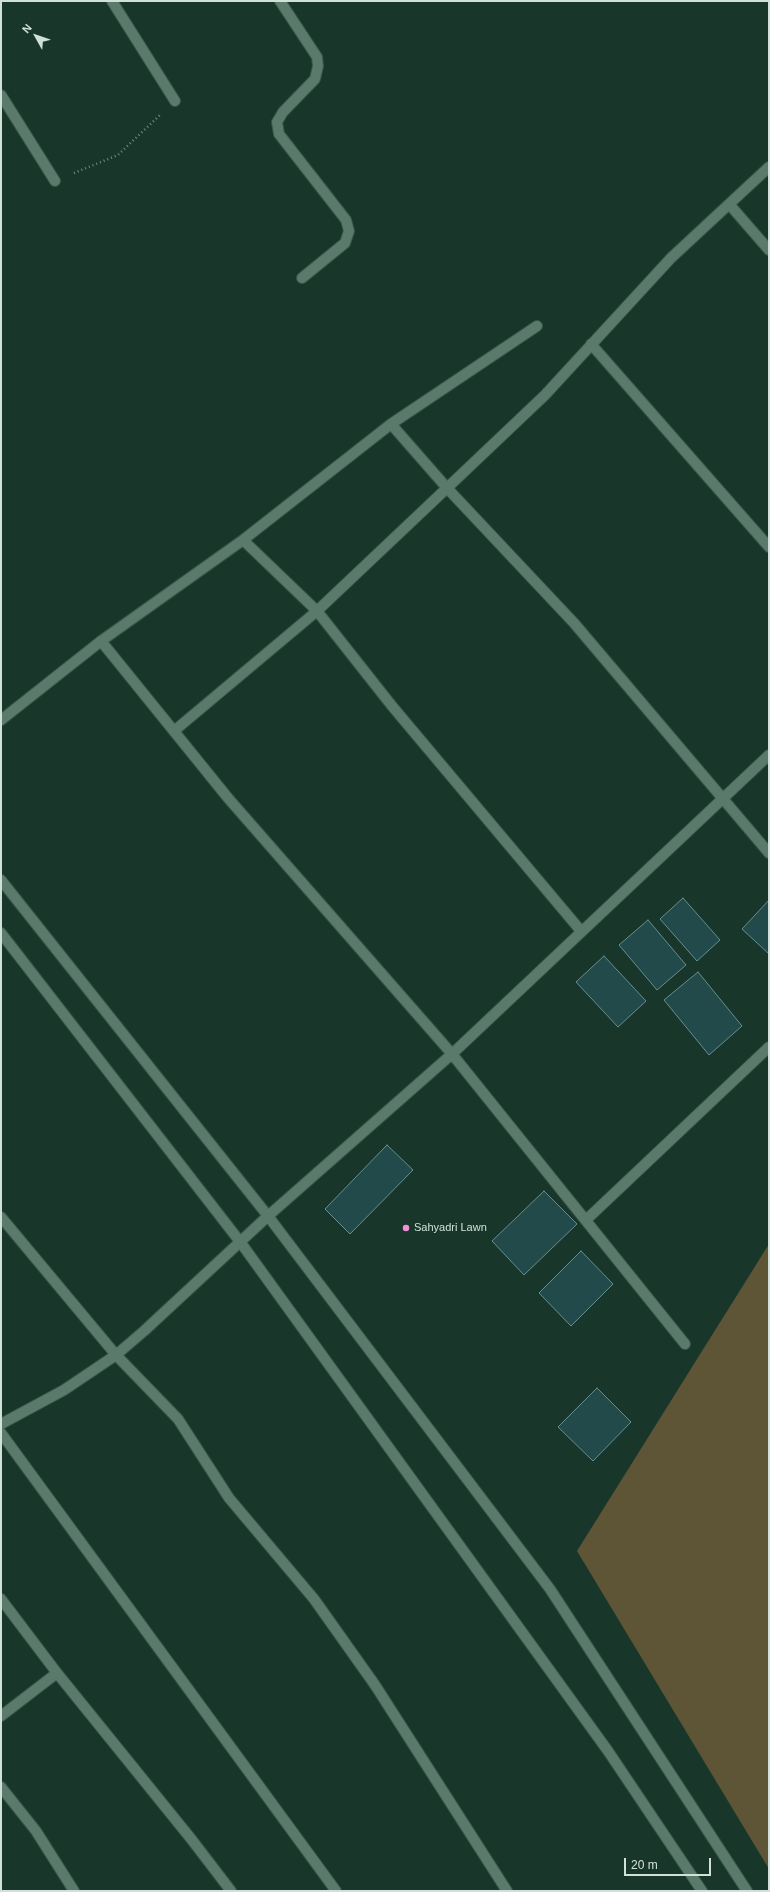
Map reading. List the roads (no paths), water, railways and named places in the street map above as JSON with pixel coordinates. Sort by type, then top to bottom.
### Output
[{"type":"street","points":[[112,1],[175,101]]},
{"type":"street","points":[[280,1],[317,57],[318,66],[315,79],[283,112],[277,122],[279,134],[346,220],[349,231],[345,243],[302,278]]},
{"type":"street","points":[[1,95],[55,181]]},
{"type":"street","points":[[174,731],[317,611],[447,488],[545,395],[671,258],[769,167]]},
{"type":"street","points":[[729,204],[769,250]]},
{"type":"street","points":[[1,720],[101,641],[243,540],[392,424],[537,326]]},
{"type":"street","points":[[591,344],[769,546]]},
{"type":"street","points":[[392,424],[447,488],[574,623],[769,853]]},
{"type":"street","points":[[243,540],[317,611],[392,706],[581,931]]},
{"type":"street","points":[[101,641],[228,798],[452,1054],[685,1344]]},
{"type":"street","points":[[1,1424],[64,1390],[116,1355],[268,1216],[452,1054],[769,755]]},
{"type":"street","points":[[1,880],[268,1216],[550,1589],[747,1891]]},
{"type":"street","points":[[1,933],[241,1242],[603,1744],[702,1891]]},
{"type":"street","points":[[586,1220],[769,1047]]},
{"type":"street","points":[[1,1216],[116,1355],[178,1419],[229,1498],[314,1598],[375,1685],[506,1891]]},
{"type":"street","points":[[1,1433],[336,1891]]},
{"type":"street","points":[[1,1599],[57,1673],[192,1840],[231,1891]]},
{"type":"street","points":[[1,1716],[57,1673]]},
{"type":"street","points":[[1,1787],[36,1831],[74,1891]]},
{"type":"place","name":"Sahyadri Lawn","points":[[406,1228]]}]
